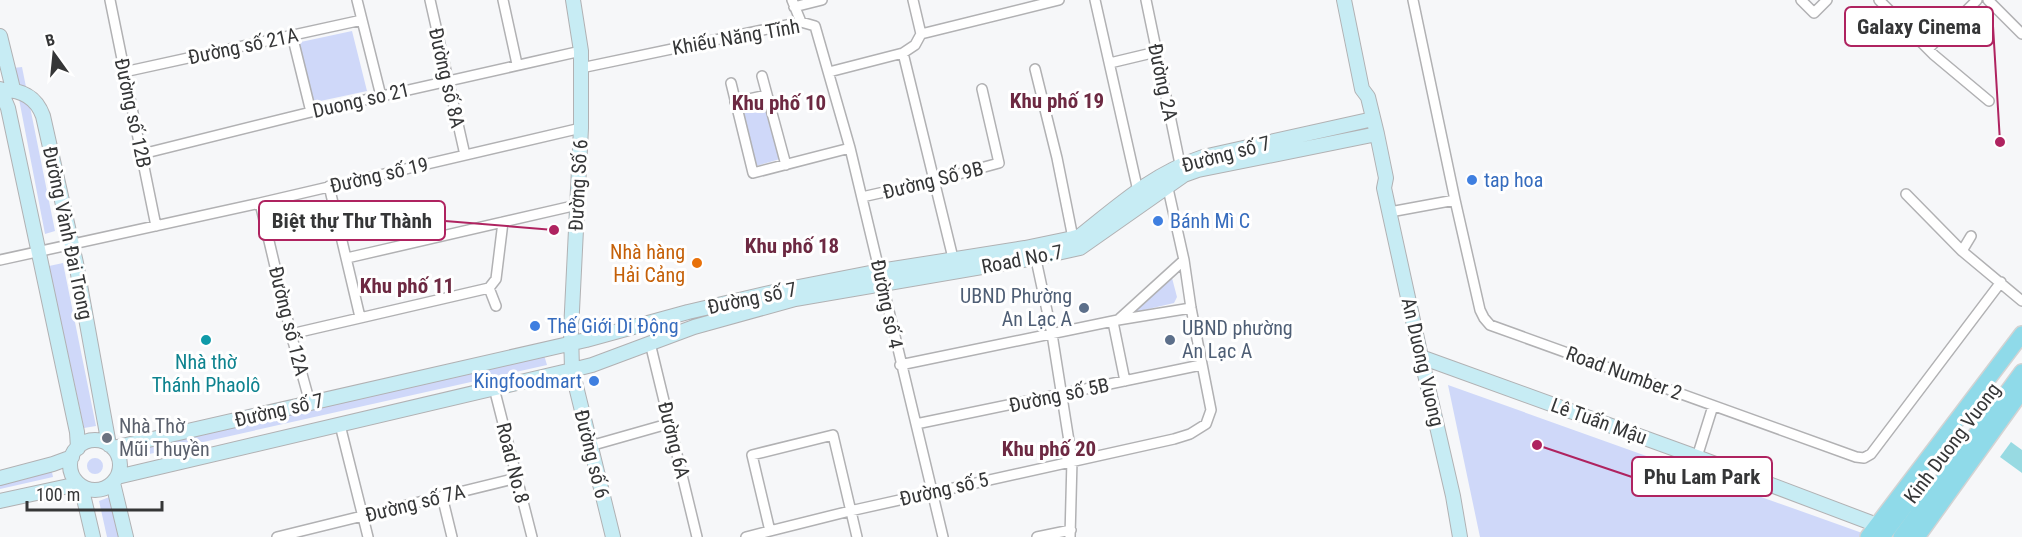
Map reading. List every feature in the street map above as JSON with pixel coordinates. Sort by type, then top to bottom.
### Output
[{"type":"main road","name":"Đường Số 6","points":[[572,370],[576,205],[581,128],[580,51],[573,0]]},
{"type":"main road","name":"An Duong Vuong","points":[[1344,0],[1362,88],[1368,97],[1377,179],[1384,188],[1390,212],[1460,537]]},
{"type":"main road","name":"Đường Vành Đai Trong","points":[[0,36],[8,108],[77,432],[75,453]]},
{"type":"main road","name":"Đường Vành Đai Trong","points":[[5,90],[33,99],[41,111],[72,246],[111,446]]},
{"type":"main road","name":"Đường số 7","points":[[111,446],[571,343],[688,312],[881,277],[953,258],[1034,252],[1080,236],[1138,191],[1165,179],[1180,164],[1369,120]]},
{"type":"main road","name":"Road No.7","points":[[650,344],[694,327],[881,277],[1034,252],[1080,248],[1165,179],[1198,170],[1372,135]]},
{"type":"main road","points":[[1883,533],[2022,334]]},
{"type":"main road","name":"Đường số 7","points":[[116,480],[572,370],[650,344]]},
{"type":"main road","name":"Kinh Duong Vuong","points":[[1883,533],[2022,348]]},
{"type":"main road","name":"Lê Tuấn Mậu","points":[[1421,357],[1697,457],[1883,533]]},
{"type":"main road","name":"Đường số 6","points":[[572,370],[613,537]]},
{"type":"main road","points":[[1883,533],[2022,372]]},
{"type":"main road","points":[[1917,537],[2022,391]]},
{"type":"main road","points":[[0,478],[53,464],[75,453],[84,443],[101,441],[111,446],[120,462],[116,480],[126,537]]},
{"type":"main road","points":[[75,453],[71,471],[80,485],[93,537]]},
{"type":"main road","points":[[0,501],[80,485],[96,490],[104,489],[116,480]]},
{"type":"street","name":"Đường số 12B","points":[[110,0],[156,226]]},
{"type":"street","points":[[357,0],[381,96]]},
{"type":"street","name":"Đường số 8A","points":[[430,0],[465,155]]},
{"type":"street","points":[[503,0],[517,64]]},
{"type":"street","points":[[801,22],[793,4],[822,0]]},
{"type":"street","points":[[829,72],[903,52],[915,45],[921,34],[913,0]]},
{"type":"street","points":[[921,34],[1015,5],[1059,0]]},
{"type":"street","points":[[1095,0],[1138,191]]},
{"type":"street","name":"Đường 2A","points":[[1146,0],[1180,164]]},
{"type":"street","name":"Road Number 2","points":[[1413,0],[1480,310],[1490,325],[1864,458],[1871,454],[2001,282]]},
{"type":"street","points":[[1801,0],[1814,13],[1827,0]]},
{"type":"street","points":[[1880,0],[1928,49],[1989,100]]},
{"type":"street","points":[[1928,49],[1977,0]]},
{"type":"street","points":[[1988,0],[2021,31]]},
{"type":"street","name":"Đường số 21A","points":[[124,72],[362,20]]},
{"type":"street","name":"Khiếu Năng Tĩnh","points":[[581,68],[801,22],[815,26],[829,72]]},
{"type":"street","points":[[292,35],[311,111]]},
{"type":"street","name":"Duong so 21","points":[[142,154],[311,111],[580,51]]},
{"type":"street","points":[[903,52],[953,258]]},
{"type":"street","points":[[1110,63],[1156,52]]},
{"type":"street","points":[[1035,69],[1057,158],[1073,238]]},
{"type":"street","name":"Đường số 4","points":[[829,72],[850,148],[900,365],[943,537]]},
{"type":"street","points":[[762,76],[786,165]]},
{"type":"street","points":[[731,83],[753,173],[850,148]]},
{"type":"street","name":"Đường Số 9B","points":[[862,197],[999,163],[982,89]]},
{"type":"street","points":[[735,102],[767,95]]},
{"type":"street","name":"Đường số 19","points":[[0,260],[72,246],[581,128]]},
{"type":"street","name":"Đường số 5","points":[[746,537],[931,492],[1174,439],[1190,434],[1206,424],[1211,410],[1201,365],[1184,260],[1165,179]]},
{"type":"street","points":[[330,186],[360,317]]},
{"type":"street","points":[[1906,194],[1962,251],[2022,301]]},
{"type":"street","points":[[1390,212],[1455,200]]},
{"type":"street","name":"Đường số 12A","points":[[260,203],[310,403]]},
{"type":"street","points":[[347,258],[576,205]]},
{"type":"street","points":[[291,334],[489,288],[496,279],[503,222]]},
{"type":"street","points":[[1962,251],[1971,236]]},
{"type":"street","points":[[1034,252],[1052,334],[1072,460],[1070,534],[1037,537]]},
{"type":"street","points":[[1115,321],[1184,260]]},
{"type":"street","points":[[489,288],[496,306]]},
{"type":"street","points":[[900,365],[1115,321],[1191,308]]},
{"type":"street","points":[[1115,321],[1125,381]]},
{"type":"street","name":"Đường 6A","points":[[650,344],[697,537]]},
{"type":"street","name":"Đường số 5B","points":[[916,424],[1201,365]]},
{"type":"street","name":"Road No.8","points":[[494,388],[532,537]]},
{"type":"street","points":[[1697,457],[1713,406]]},
{"type":"street","points":[[590,446],[670,423]]},
{"type":"street","points":[[340,425],[368,537]]},
{"type":"street","points":[[770,531],[752,455],[833,435],[857,537]]},
{"type":"street","name":"Đường số 7A","points":[[277,537],[309,533],[362,516],[517,478]]},
{"type":"street","points":[[442,496],[452,537]]},
{"type":"shaded area","points":[[352,31],[367,91],[311,103],[296,43]]},
{"type":"shaded area","points":[[22,67],[55,231],[45,234],[13,68]]},
{"type":"shaded area","points":[[764,100],[780,159],[756,166],[741,106]]},
{"type":"shaded area","points":[[63,263],[96,426],[84,428],[49,266]]},
{"type":"shaded area","points":[[1168,277],[1172,278],[1177,297],[1174,303],[1131,313]]},
{"type":"shaded area","points":[[544,355],[547,365],[127,459],[124,449]]},
{"type":"shaded area","points":[[1448,385],[1865,534],[1863,537],[1480,537]]},
{"type":"shaded area","points":[[2011,442],[2022,450],[2022,473],[2000,457]]},
{"type":"shaded area","points":[[92,458],[98,458],[103,466],[101,472],[92,474],[87,469],[87,463]]},
{"type":"shaded area","points":[[51,467],[53,477],[0,489],[0,479]]},
{"type":"shaded area","points":[[112,496],[121,537],[107,537],[99,501]]},
{"type":"place","name":"Galaxy Cinema","points":[[2000,142]]},
{"type":"place","name":"tap hoa","points":[[1472,180]]},
{"type":"place","name":"Bánh Mì C","points":[[1158,221]]},
{"type":"place","name":"Biệt thự Thư Thành","points":[[554,230]]},
{"type":"place","name":"Nhà hàng Hải Cảng","points":[[697,263]]},
{"type":"place","name":"UBND Phường An Lạc A","points":[[1084,308]]},
{"type":"place","name":"Thế Giới Di Động","points":[[535,326]]},
{"type":"place","name":"Nhà thờ Thánh Phaolô","points":[[206,340]]},
{"type":"place","name":"UBND phường An Lạc A","points":[[1170,340]]},
{"type":"place","name":"Kingfoodmart","points":[[594,381]]},
{"type":"place","name":"Nhà Thờ Mũi Thuyền","points":[[107,438]]},
{"type":"place","name":"Phu Lam Park","points":[[1537,445]]},
{"type":"district","name":"Khu phố 19","points":[[1057,101]]},
{"type":"district","name":"Khu phố 10","points":[[779,103]]},
{"type":"district","name":"Khu phố 18","points":[[792,246]]},
{"type":"district","name":"Khu phố 11","points":[[407,286]]},
{"type":"district","name":"Khu phố 20","points":[[1049,449]]}]
